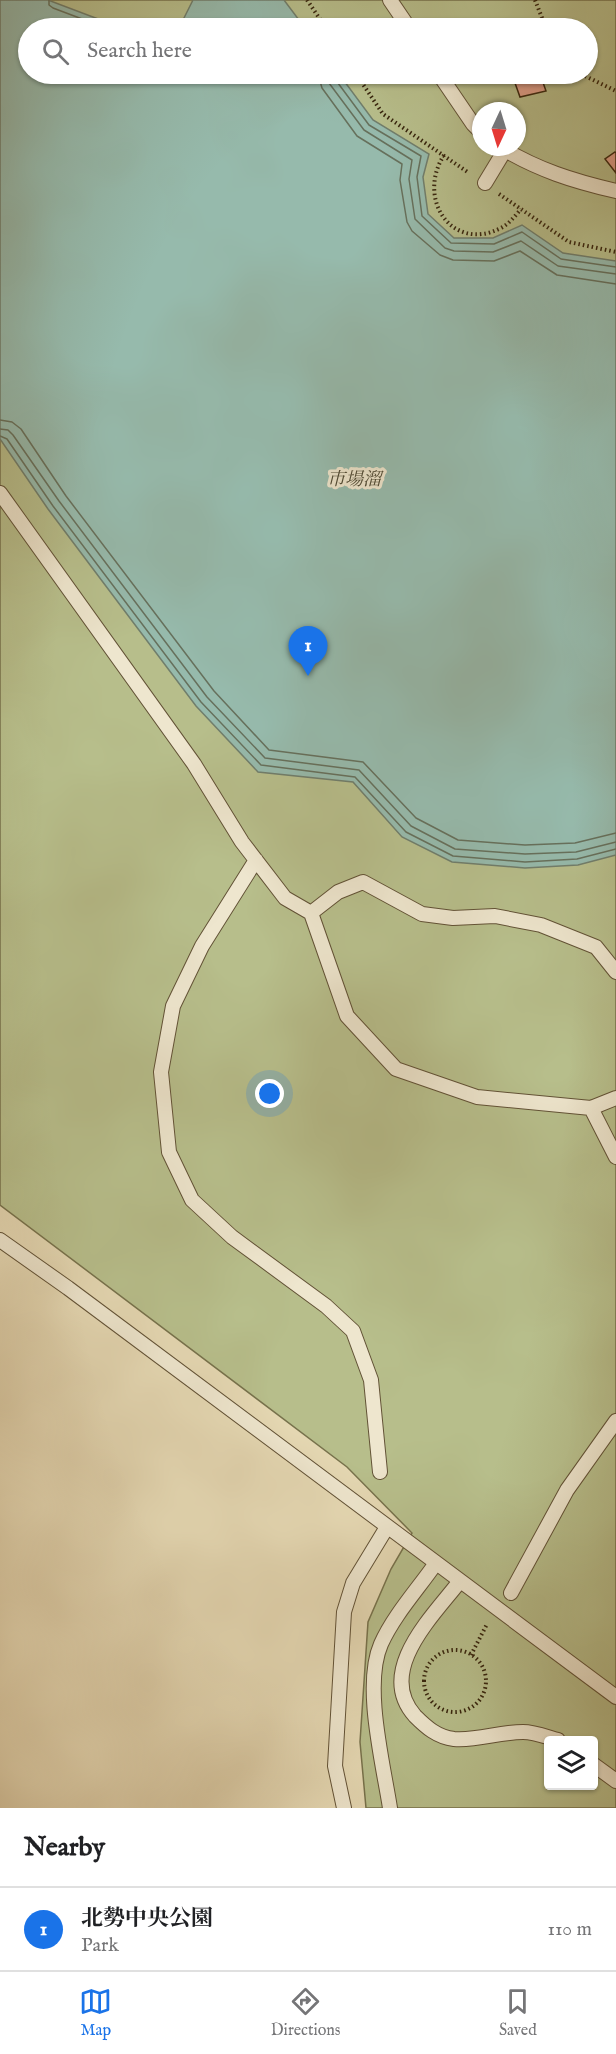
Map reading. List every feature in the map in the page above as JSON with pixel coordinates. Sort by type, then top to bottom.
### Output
[{"type":"lane","points":[[390,0],[402,18]]},
{"type":"lane","points":[[446,84],[472,123]]},
{"type":"lane","points":[[485,183],[498,156]]},
{"type":"lane","points":[[513,156],[523,162],[571,180],[616,190]]},
{"type":"lane","points":[[0,493],[194,764],[242,842],[285,898],[311,913],[347,1016],[396,1069],[477,1097],[591,1108],[616,1098]]},
{"type":"lane","points":[[256,860],[202,946],[173,1006],[161,1072],[169,1152],[192,1200],[232,1237],[326,1306],[353,1331],[371,1380],[380,1472]]},
{"type":"lane","points":[[311,913],[338,892],[363,882],[422,914],[453,918],[495,916],[541,925],[596,947],[616,972]]},
{"type":"lane","points":[[591,1108],[616,1157]]},
{"type":"lane","points":[[0,1240],[68,1288],[616,1697]]},
{"type":"lane","points":[[511,1593],[567,1490],[616,1420]]},
{"type":"lane","points":[[344,1808],[335,1766],[344,1612],[353,1583],[387,1527]]},
{"type":"lane","points":[[390,1808],[376,1719],[374,1679],[376,1658],[395,1620],[436,1563]]},
{"type":"lane","points":[[460,1581],[416,1638],[406,1656],[402,1676],[402,1696],[413,1713],[429,1730],[450,1738],[466,1739],[524,1732],[544,1737]]},
{"type":"lane","points":[[598,1768],[616,1781]]},
{"type":"path","points":[[307,0],[319,18]]},
{"type":"path","points":[[535,0],[542,18]]},
{"type":"path","points":[[598,82],[616,90]]},
{"type":"path","points":[[444,156],[439,163],[434,180],[434,195],[437,210],[457,229],[480,235],[492,232],[502,228],[521,209]]},
{"type":"path","points":[[471,1655],[488,1623]]},
{"type":"path","points":[[451,1651],[461,1651],[471,1655],[484,1671],[486,1681],[484,1691],[472,1707],[452,1712],[442,1710],[427,1696],[424,1677],[427,1667],[433,1659],[451,1651]]},
{"type":"green space","points":[[0,0],[616,0],[616,1808],[366,1808],[360,1742],[368,1622],[391,1569],[412,1533],[347,1467],[0,1205]]},
{"type":"water","name":"市場溜","points":[[0,0],[48,0],[96,18],[18,18],[18,84],[346,84],[373,120],[429,154],[423,177],[428,214],[454,238],[493,238],[522,225],[563,253],[616,261],[616,855],[578,865],[525,868],[452,862],[402,837],[353,782],[258,772],[196,706],[48,509],[0,439]]},
{"type":"water","points":[[193,0],[284,0],[298,18],[184,18]]},
{"type":"building","points":[[515,84],[544,84],[546,91],[520,97]]},
{"type":"building","points":[[616,153],[616,173],[605,159]]},
{"type":"place","name":"北勢中央公園","points":[[308,676]]}]
